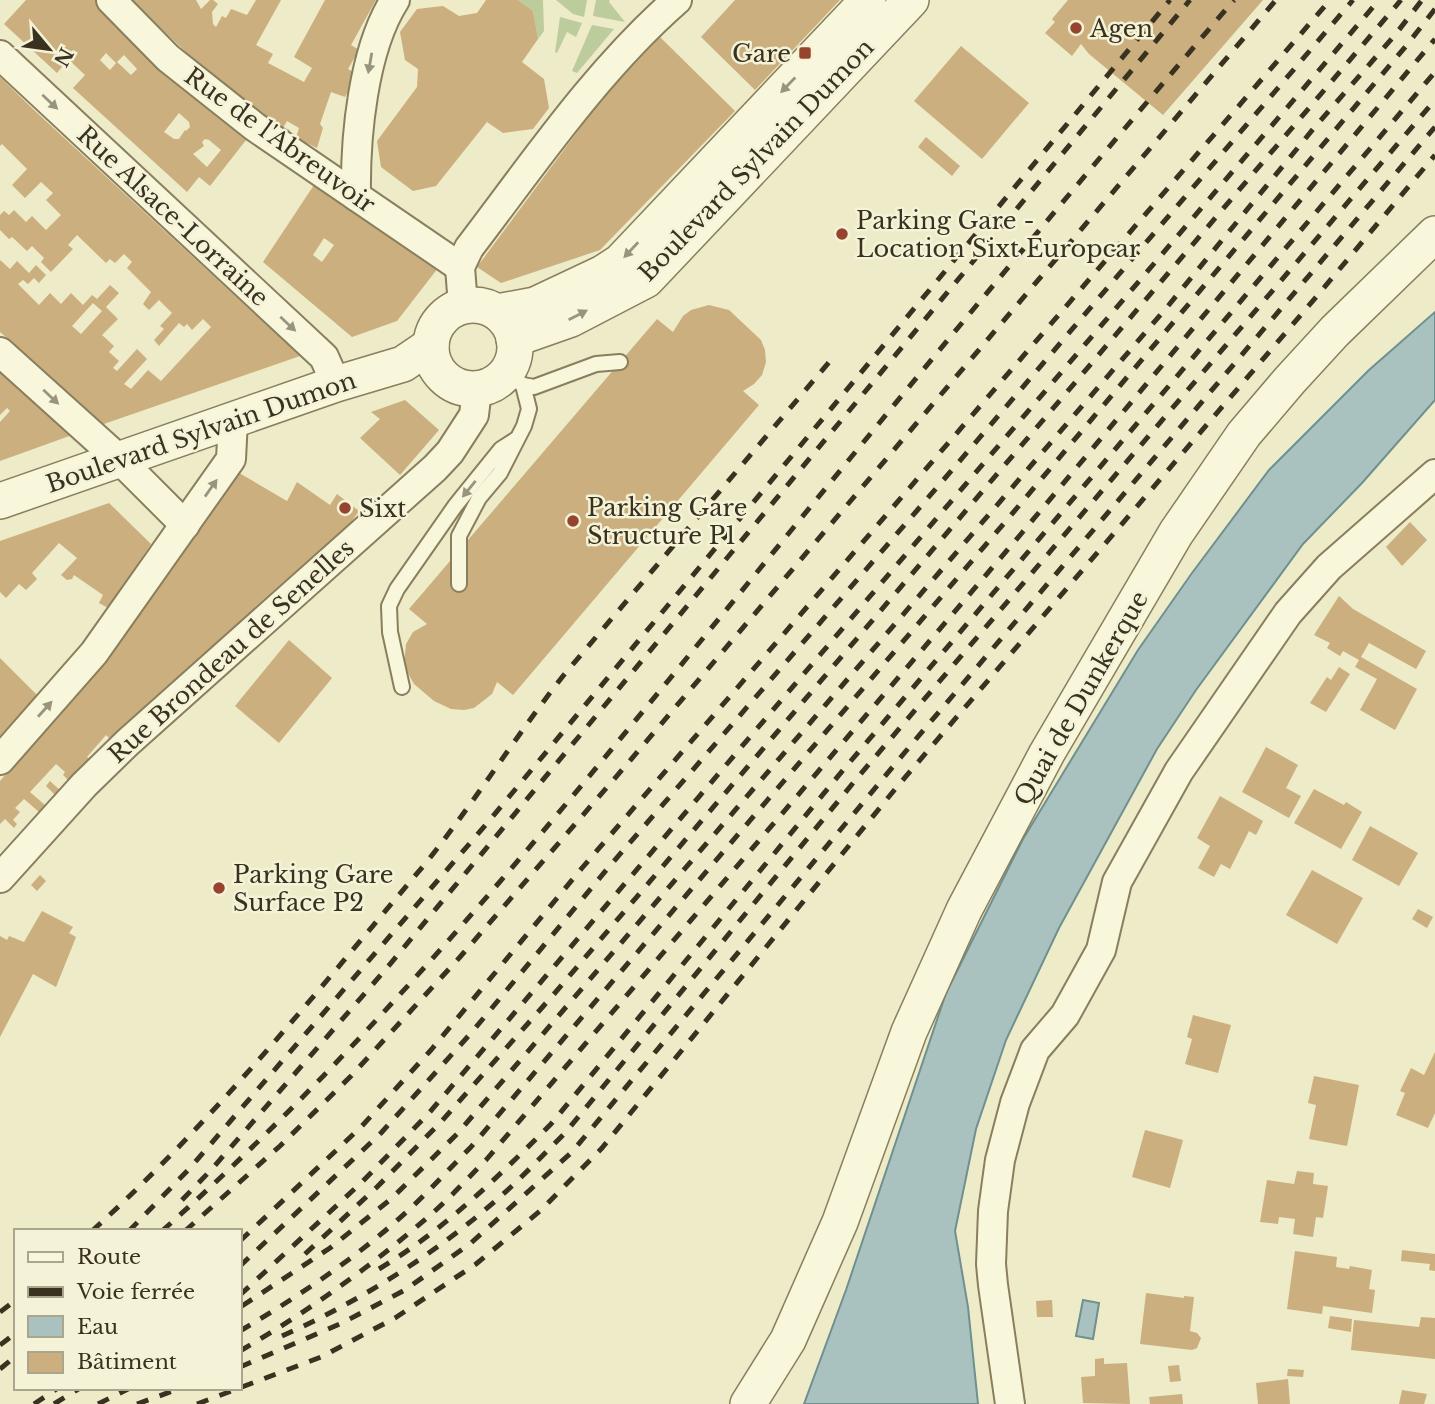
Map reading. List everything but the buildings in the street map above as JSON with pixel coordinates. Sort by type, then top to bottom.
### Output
[{"type":"street","name":"Rue de l'Abreuvoir","points":[[111,0],[168,58],[211,93],[300,160],[460,267]]},
{"type":"street","points":[[356,196],[355,155],[373,43],[381,22],[395,0]]},
{"type":"street","points":[[463,306],[460,267],[469,248],[583,98],[653,21],[677,0]]},
{"type":"street","points":[[505,326],[535,305],[603,274],[620,262],[868,0]]},
{"type":"street","name":"Boulevard Sylvain Dumon","points":[[505,326],[571,319],[646,280],[911,0]]},
{"type":"street","name":"Rue Alsace-Lorraine","points":[[0,55],[324,357],[336,384]]},
{"type":"street","name":"Quai de Dunkerque","points":[[748,1404],[788,1340],[840,1222],[909,1032],[964,909],[1046,753],[1176,533],[1244,434],[1335,331],[1433,242]]},
{"type":"street","points":[[481,305],[505,326],[515,351],[515,379],[498,381],[477,389],[463,388],[450,383],[423,359],[439,322],[445,315],[463,306],[481,305]]},
{"type":"street","points":[[0,352],[120,460],[185,525]]},
{"type":"street","name":"Boulevard Sylvain Dumon","points":[[0,501],[336,384],[423,359]]},
{"type":"street","name":"Rue Brondeau de Senelles","points":[[0,878],[84,785],[127,743],[435,468],[450,452],[474,415],[477,389]]},
{"type":"street","points":[[0,760],[94,653],[185,525],[230,459],[233,420]]},
{"type":"street","points":[[1010,1404],[991,1264],[993,1211],[1000,1160],[1012,1115],[1035,1050],[1065,1015],[1101,950],[1117,883],[1179,771],[1288,613],[1329,568],[1435,474]]},
{"type":"street","name":"Quai de Dunkerque","points":[[772,1404],[799,1356],[826,1289],[840,1222]]},
{"type":"lane","points":[[515,379],[534,387],[596,364],[620,362]]},
{"type":"lane","points":[[459,584],[459,536],[480,498],[500,473],[524,426],[529,409],[515,379]]},
{"type":"lane","points":[[402,687],[390,632],[389,606],[397,589],[455,506],[500,449],[515,440]]},
{"type":"green space","points":[[518,0],[543,0],[544,31],[538,39],[533,11]]},
{"type":"green space","points":[[556,0],[587,0],[584,17],[573,14]]},
{"type":"green space","points":[[596,0],[610,0],[625,22],[593,16]]},
{"type":"green space","points":[[560,17],[582,23],[576,37],[567,32],[557,53],[555,52]]},
{"type":"green space","points":[[592,25],[614,29],[577,73],[572,71]]},
{"type":"water","points":[[1435,312],[1435,400],[1362,483],[1303,544],[1196,690],[1157,749],[1059,928],[1006,1040],[976,1129],[955,1231],[968,1307],[978,1404],[804,1404],[846,1290],[946,993],[1023,839],[1138,650],[1269,470],[1369,370]]},
{"type":"water","points":[[1083,1300],[1099,1303],[1093,1339],[1076,1336]]},
{"type":"railway","points":[[131,1229],[190,1168],[489,821],[1170,0]]},
{"type":"railway","points":[[182,1200],[386,969],[1190,0]]},
{"type":"railway","points":[[164,1229],[317,1082],[463,924],[1234,0]]},
{"type":"railway","points":[[187,1229],[280,1146],[351,1076],[460,957],[1276,0]]},
{"type":"railway","points":[[242,1239],[361,1127],[431,1050],[582,868],[1330,0]]},
{"type":"railway","points":[[242,1264],[381,1133],[472,1032],[608,868],[1353,0]]},
{"type":"railway","points":[[242,1293],[361,1183],[429,1113],[1379,0]]},
{"type":"railway","points":[[305,1254],[441,1122],[554,994],[1401,0]]},
{"type":"railway","points":[[242,1306],[330,1248],[391,1199],[457,1134],[1168,306],[1422,0]]},
{"type":"railway","points":[[242,1330],[352,1257],[414,1205],[471,1147],[1006,521],[1435,9]]},
{"type":"railway","points":[[242,1350],[360,1272],[435,1210],[486,1160],[1021,534],[1435,39]]},
{"type":"railway","points":[[379,1269],[448,1220],[551,1124],[844,769],[1435,72]]},
{"type":"railway","points":[[282,1336],[344,1306],[432,1251],[512,1186],[565,1133],[858,777],[1435,100]]},
{"type":"railway","points":[[242,1366],[342,1323],[405,1290],[471,1243],[572,1152],[916,739],[1435,127]]},
{"type":"railway","points":[[242,1387],[321,1357],[395,1318],[476,1264],[540,1211],[602,1148],[896,788],[1435,155]]},
{"type":"railway","points":[[94,1229],[181,1145],[305,1006],[425,864],[563,676],[836,354]]},
{"type":"railway","points":[[0,1312],[14,1302]]},
{"type":"railway","points":[[0,1345],[14,1334]]},
{"type":"railway","points":[[0,1369],[14,1358]]},
{"type":"railway","points":[[34,1404],[55,1390]]},
{"type":"railway","points":[[54,1404],[77,1390]]},
{"type":"railway","points":[[98,1404],[126,1390]]},
{"type":"railway","points":[[137,1404],[176,1390]]},
{"type":"railway","points":[[197,1404],[234,1390]]},
{"type":"place","name":"Agen","points":[[1076,28]]},
{"type":"place","name":"Gare","points":[[805,53]]},
{"type":"place","name":"Parking Gare - Location Sixt Europcar","points":[[842,234]]},
{"type":"place","name":"Sixt","points":[[345,508]]},
{"type":"place","name":"Parking Gare Structure P1","points":[[573,521]]},
{"type":"place","name":"Parking Gare Surface P2","points":[[219,888]]}]
